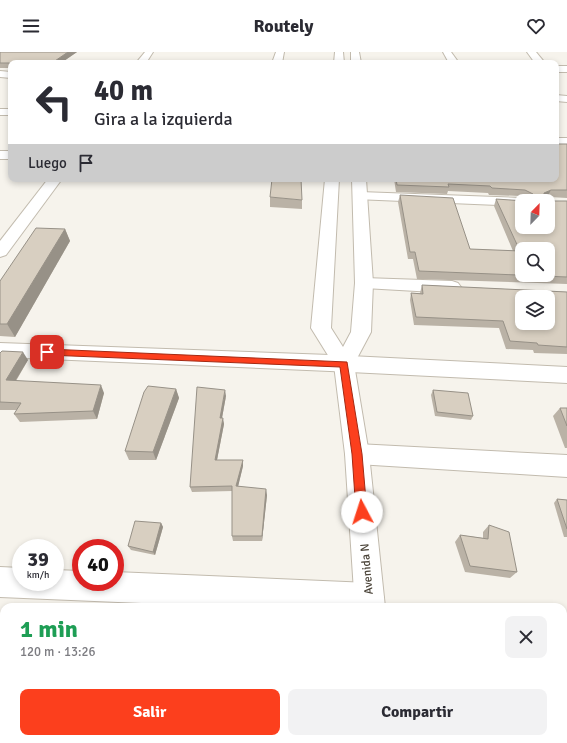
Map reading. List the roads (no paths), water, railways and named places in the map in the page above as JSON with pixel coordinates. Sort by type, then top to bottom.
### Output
[{"type":"street","points":[[531,52],[538,60]]},
{"type":"street","points":[[0,252],[53,182]]},
{"type":"street","points":[[332,182],[321,328],[344,364]]},
{"type":"street","points":[[344,364],[360,332],[364,283],[359,182]]},
{"type":"street","points":[[360,196],[515,202]]},
{"type":"street","points":[[364,283],[466,288]]},
{"type":"street","points":[[0,350],[567,375]]},
{"type":"street","name":"Avenida N","points":[[344,364],[357,454],[370,603]]},
{"type":"street","points":[[357,454],[567,466]]},
{"type":"street","points":[[0,582],[370,603]]}]
